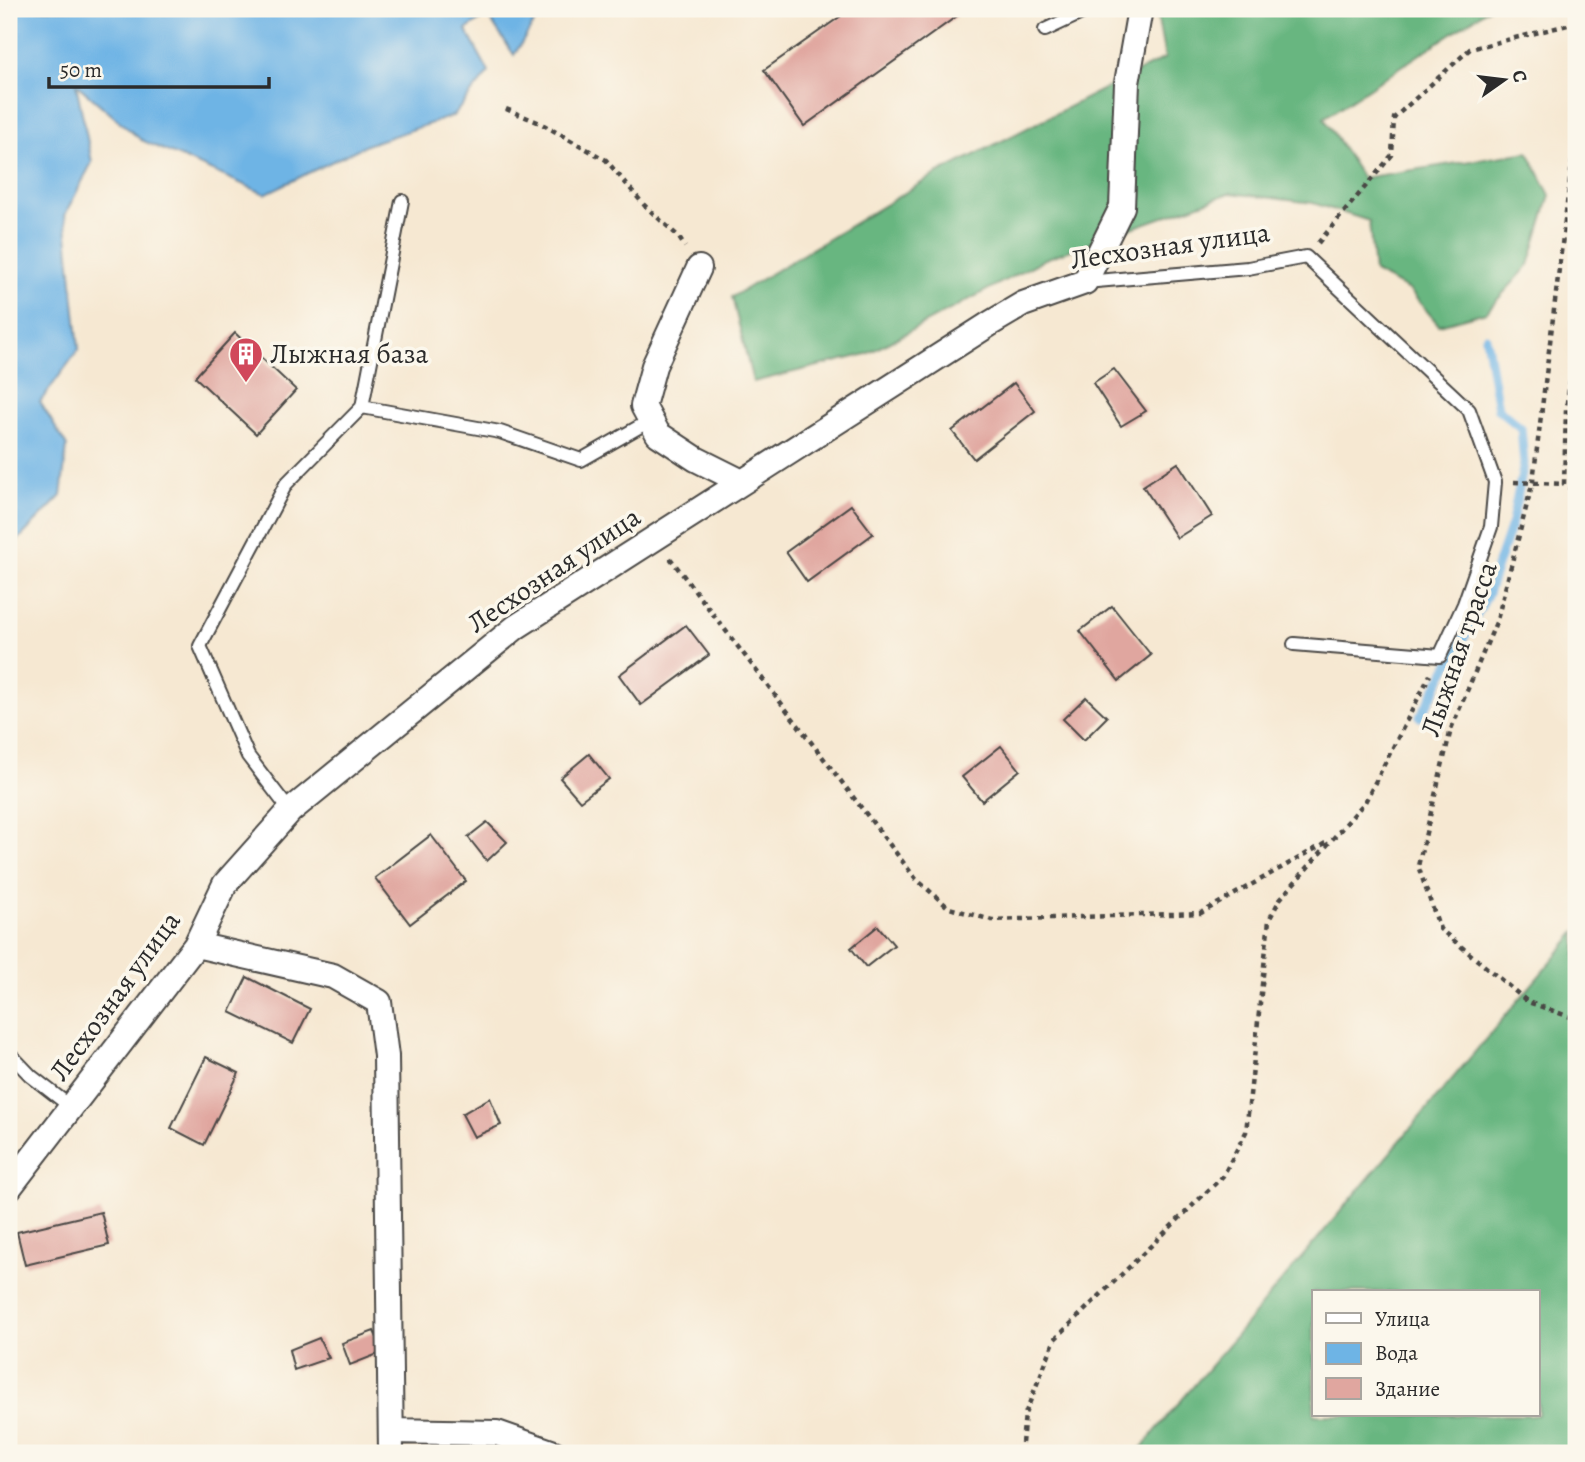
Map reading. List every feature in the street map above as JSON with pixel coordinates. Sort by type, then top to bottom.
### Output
[{"type":"street","points":[[1085,282],[1122,207],[1127,83],[1140,9]]},
{"type":"street","points":[[699,268],[654,366],[643,406],[658,434],[696,459],[742,482]]},
{"type":"street","name":"Лесхозная улица","points":[[9,1188],[196,945],[225,884],[290,811],[516,627],[1023,304],[1085,282]]},
{"type":"street","points":[[196,945],[333,976],[379,1002],[386,1056],[391,1442],[497,1433],[554,1453]]},
{"type":"lane","points":[[1045,30],[1090,9]]},
{"type":"lane","points":[[290,811],[248,756],[200,646],[286,484],[362,407],[402,201]]},
{"type":"lane","points":[[1294,644],[1440,656],[1464,604],[1491,527],[1495,482],[1469,410],[1306,257]]},
{"type":"lane","name":"Лесхозная улица","points":[[1085,282],[1248,268],[1306,257]]},
{"type":"lane","points":[[362,407],[500,432],[581,460],[651,421]]},
{"type":"lane","points":[[9,1052],[31,1076],[71,1107]]},
{"type":"path","points":[[1306,257],[1392,155],[1394,118],[1470,49],[1576,23]]},
{"type":"path","points":[[506,109],[540,123],[606,160],[645,206],[678,236],[699,268]]},
{"type":"path","name":"Лыжная трасса","points":[[1576,130],[1534,481],[1497,620],[1451,729],[1418,866],[1440,929],[1528,1002],[1576,1019]]},
{"type":"path","points":[[1564,484],[1566,410],[1576,340]]},
{"type":"path","points":[[1495,482],[1534,481],[1564,484],[1576,493]]},
{"type":"path","points":[[655,537],[916,879],[948,908],[992,920],[1201,913],[1332,840]]},
{"type":"path","points":[[1021,1453],[1025,1414],[1055,1339],[1223,1175],[1246,1132],[1269,920],[1280,899],[1365,802],[1440,656]]},
{"type":"green space","points":[[1156,9],[1488,9],[1324,118],[1362,178],[1528,152],[1550,195],[1529,265],[1486,312],[1439,325],[1409,290],[1374,272],[1369,221],[1313,203],[1230,193],[1045,259],[867,354],[753,382],[732,297],[933,176],[1165,58]]},
{"type":"green space","points":[[1576,932],[1576,1453],[1137,1453]]},
{"type":"water","points":[[9,9],[575,9],[541,12],[514,55],[487,15],[466,30],[489,72],[453,116],[366,145],[265,194],[141,140],[76,84],[92,162],[65,215],[79,349],[40,402],[67,446],[61,496],[9,549]]},
{"type":"building","points":[[851,9],[952,9],[957,16],[804,126],[764,70]]},
{"type":"building","name":"Лыжная база","points":[[235,333],[296,390],[256,434],[195,377]]},
{"type":"building","points":[[1114,369],[1146,411],[1121,426],[1093,383]]},
{"type":"building","points":[[1014,383],[1035,411],[974,459],[952,431]]},
{"type":"building","points":[[1178,463],[1212,516],[1177,538],[1143,486]]},
{"type":"building","points":[[851,505],[873,534],[807,582],[786,552]]},
{"type":"building","points":[[1112,606],[1151,655],[1119,681],[1080,631]]},
{"type":"building","points":[[686,625],[709,655],[641,705],[619,675]]},
{"type":"building","points":[[1086,697],[1107,717],[1084,740],[1063,719]]},
{"type":"building","points":[[1001,746],[1020,770],[982,801],[962,777]]},
{"type":"building","points":[[589,754],[609,779],[580,801],[560,778]]},
{"type":"building","points":[[487,822],[507,842],[487,861],[468,837]]},
{"type":"building","points":[[431,835],[466,881],[410,924],[375,878]]},
{"type":"building","points":[[878,926],[894,945],[866,967],[851,948]]},
{"type":"building","points":[[247,977],[310,1009],[293,1043],[230,1012]]},
{"type":"building","points":[[206,1057],[239,1073],[204,1145],[171,1128]]},
{"type":"building","points":[[490,1098],[501,1125],[474,1137],[462,1114]]},
{"type":"building","points":[[101,1212],[109,1245],[25,1265],[17,1232]]},
{"type":"building","points":[[374,1331],[383,1352],[350,1365],[342,1343]]},
{"type":"building","points":[[319,1338],[329,1358],[294,1370],[289,1350]]},
{"type":"waterway","points":[[1420,717],[1487,596],[1512,522],[1524,464],[1521,428],[1498,409],[1486,337]]},
{"type":"place","name":"Лыжная база","points":[[246,384]]}]
